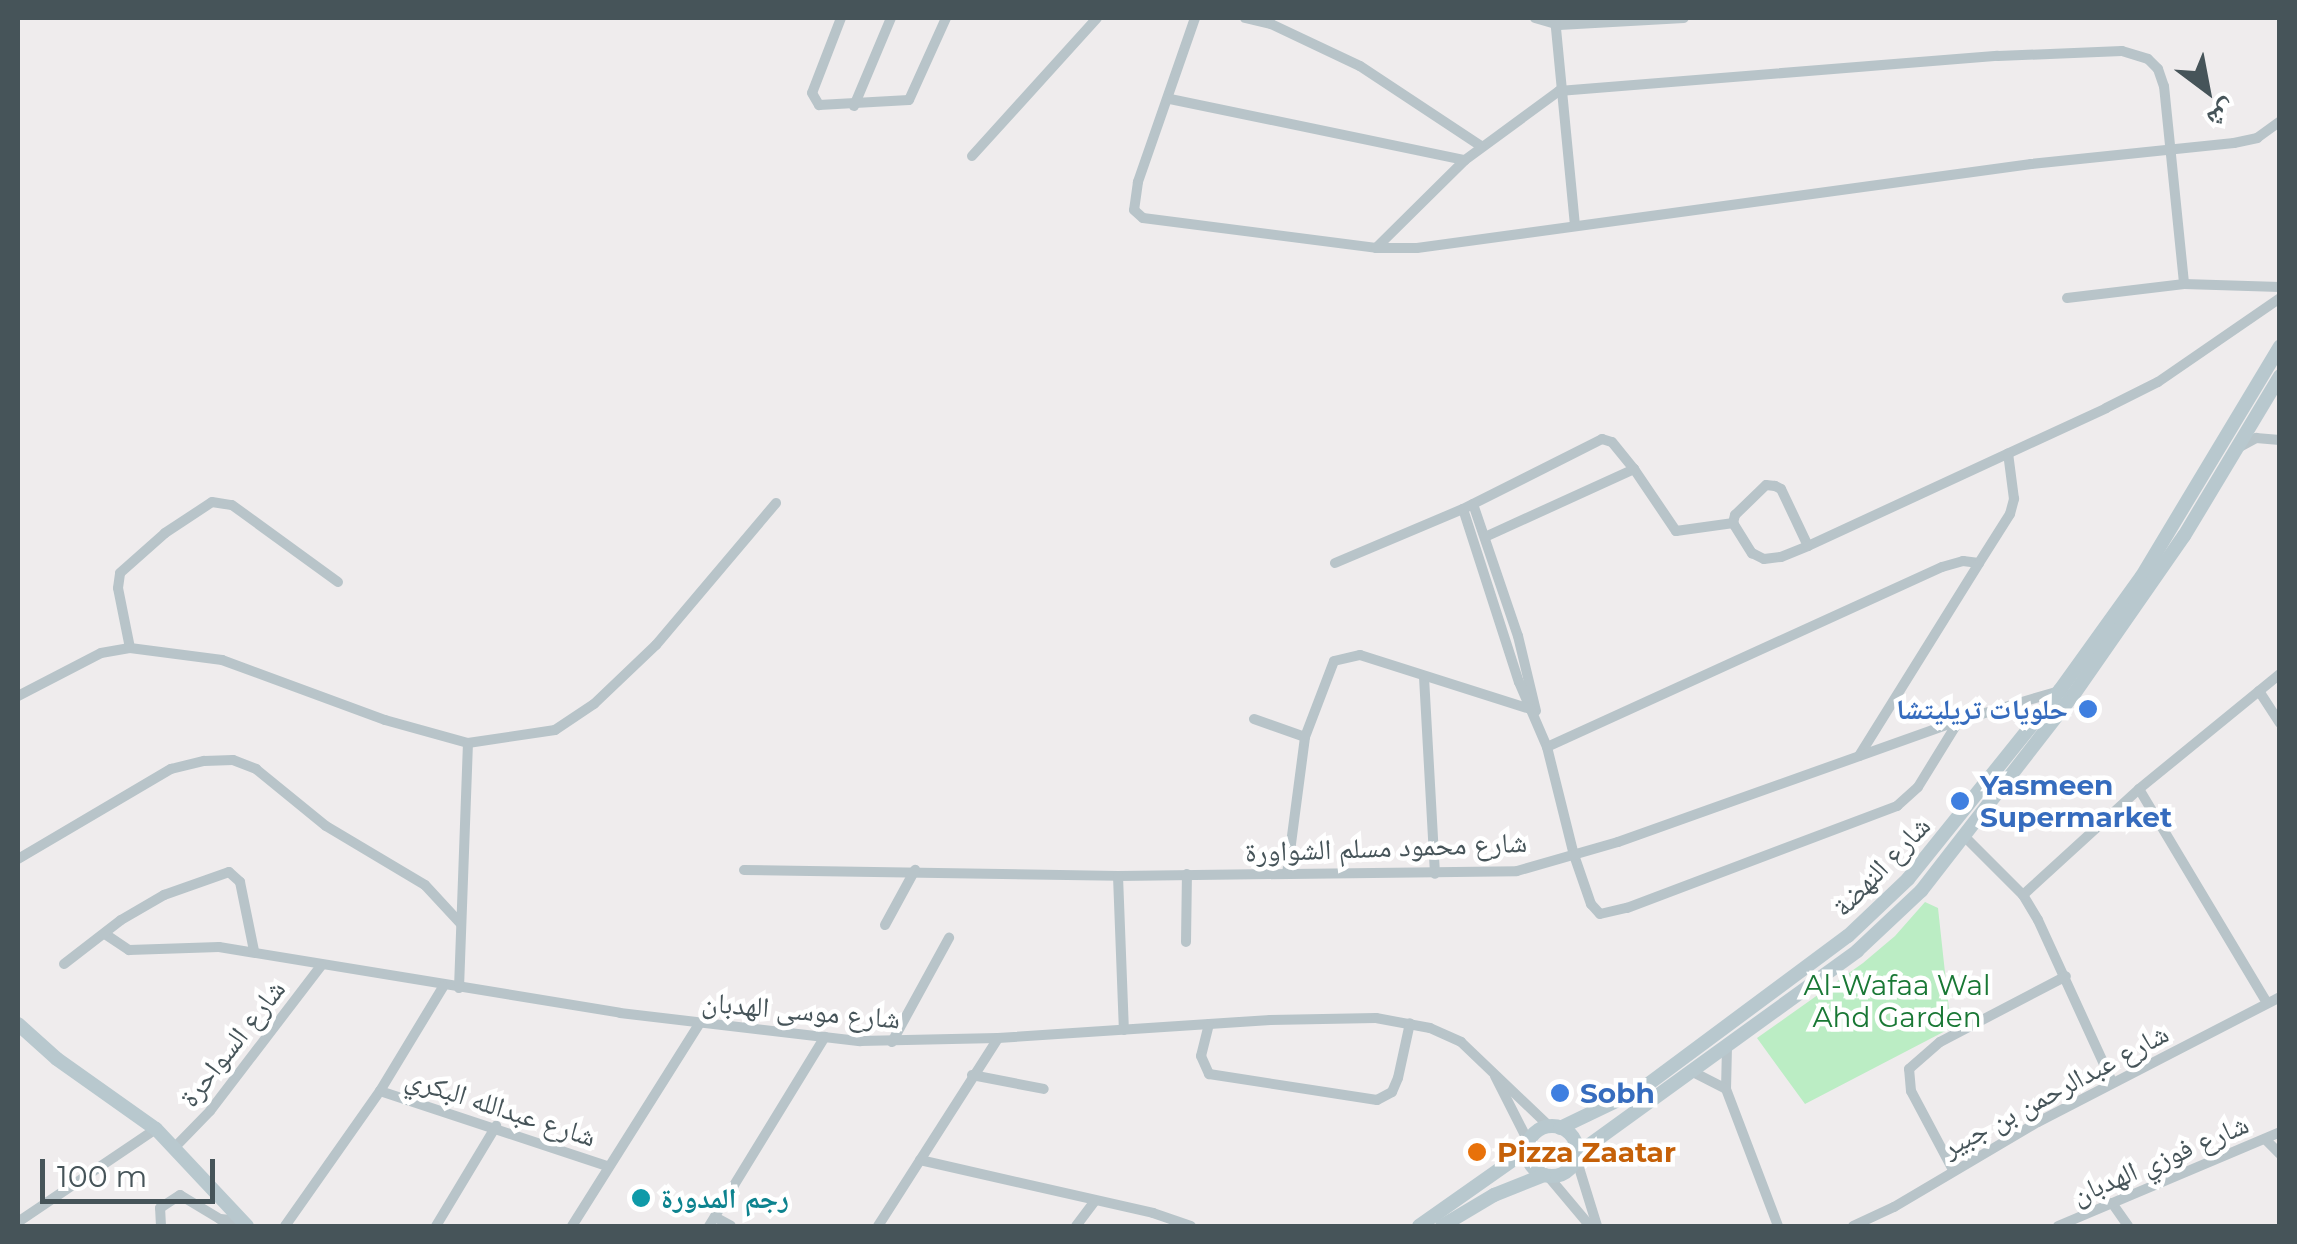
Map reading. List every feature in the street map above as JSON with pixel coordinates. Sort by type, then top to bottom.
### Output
[{"type":"street","points":[[841,18],[812,97],[819,105],[854,106],[912,98],[946,18]]},
{"type":"street","points":[[854,106],[891,18]]},
{"type":"street","points":[[972,156],[1097,18]]},
{"type":"street","points":[[1195,18],[1138,182],[1137,215],[1376,248],[1417,248],[2031,164],[2168,151],[2257,138],[2280,120]]},
{"type":"street","points":[[1245,18],[1271,24],[1360,66],[1481,146]]},
{"type":"street","points":[[1535,18],[1684,18]]},
{"type":"street","points":[[1554,21],[1575,225]]},
{"type":"street","points":[[1376,248],[1464,160],[1559,91],[1998,56],[2122,51],[2137,54],[2158,69],[2164,86],[2184,284]]},
{"type":"street","points":[[1170,99],[1464,160]]},
{"type":"street","points":[[2067,298],[2184,284],[2280,286]]},
{"type":"street","points":[[1733,522],[1752,552],[1764,559],[1808,546],[2158,382],[2280,298]]},
{"type":"street","name":"شارع النهضة","points":[[1555,1127],[1643,1088],[1848,936],[1953,828],[2060,690],[2172,532],[2280,346]]},
{"type":"street","name":"شارع النهضة","points":[[1576,1156],[1880,932],[1965,837],[2084,679],[2184,536],[2279,379]]},
{"type":"street","points":[[2237,448],[2256,438],[2280,440]]},
{"type":"street","points":[[1335,564],[1468,506],[1602,439],[1612,442],[1634,469],[1676,530],[1733,522],[1746,502],[1766,485],[1775,486],[1781,488],[1808,546]]},
{"type":"street","points":[[1860,756],[2014,499],[2008,453]]},
{"type":"street","points":[[1485,537],[1634,469]]},
{"type":"street","points":[[130,648],[118,588],[120,572],[165,533],[212,502],[232,505],[338,582]]},
{"type":"street","points":[[18,696],[101,654],[130,648],[222,660],[366,714],[468,743],[556,730],[573,720],[656,645],[776,503]]},
{"type":"street","points":[[1468,506],[1485,537],[1506,616]]},
{"type":"street","points":[[1468,506],[1539,727]]},
{"type":"street","points":[[1547,747],[1952,563],[1979,563]]},
{"type":"street","points":[[1513,638],[1530,709],[1547,747],[1574,855],[1596,911],[1608,915],[1896,806],[1918,786],[1958,722]]},
{"type":"street","points":[[1287,874],[1304,737],[1329,666],[1340,657],[1360,655],[1530,709]]},
{"type":"street","points":[[2023,895],[2139,789],[2280,674]]},
{"type":"street","points":[[1424,677],[1436,874]]},
{"type":"street","name":"شارع محمود مسلم الشواورة","points":[[744,870],[1118,876],[1517,871],[2060,690]]},
{"type":"street","points":[[2259,691],[2280,723]]},
{"type":"street","points":[[1254,719],[1304,737]]},
{"type":"street","points":[[459,988],[468,743]]},
{"type":"street","points":[[18,859],[172,770],[204,761],[233,760],[269,778],[326,826],[424,885],[461,924]]},
{"type":"street","points":[[2139,789],[2268,1003]]},
{"type":"street","points":[[1965,837],[2023,895],[2066,976],[2112,1082]]},
{"type":"street","points":[[886,925],[915,870]]},
{"type":"street","points":[[64,964],[164,896],[195,881],[228,872],[240,882],[254,952]]},
{"type":"street","points":[[1186,942],[1187,874]]},
{"type":"street","points":[[1118,876],[1124,1030]]},
{"type":"street","name":"شارع موسى الهدبان","points":[[106,934],[129,950],[202,946],[254,952],[444,987],[825,1038],[892,1042],[998,1038],[1347,1017],[1410,1023],[1461,1042],[1555,1127]]},
{"type":"street","points":[[892,1042],[948,938]]},
{"type":"street","name":"شارع السواحرة","points":[[176,1146],[210,1111],[321,966]]},
{"type":"street","points":[[1952,1170],[1910,1091],[1908,1069],[1940,1042],[2066,976]]},
{"type":"street","points":[[284,1226],[380,1091],[444,987]]},
{"type":"street","name":"شارع عبدالرحمن بن جبير","points":[[1853,1226],[1894,1208],[1952,1170],[2112,1082],[2280,997]]},
{"type":"street","points":[[1208,1024],[1201,1056],[1209,1074],[1377,1100],[1392,1092],[1398,1078],[1410,1023]]},
{"type":"street","points":[[18,1024],[57,1059],[176,1146],[245,1224]]},
{"type":"street","points":[[572,1226],[699,1024]]},
{"type":"street","points":[[731,1226],[712,1222],[825,1038]]},
{"type":"street","points":[[878,1226],[998,1038]]},
{"type":"street","points":[[1728,1046],[1726,1088],[1778,1226]]},
{"type":"street","name":"شارع موسى الهدبان","points":[[1490,1066],[1528,1146]]},
{"type":"street","points":[[1691,1071],[1726,1088]]},
{"type":"street","points":[[972,1075],[1044,1089]]},
{"type":"street","name":"شارع عبدالله البكري","points":[[380,1091],[496,1126],[607,1166]]},
{"type":"street","points":[[436,1226],[496,1126]]},
{"type":"street","points":[[1419,1226],[1528,1146],[1537,1132],[1555,1127],[1571,1135],[1593,1226]]},
{"type":"street","points":[[18,1222],[156,1129]]},
{"type":"street","name":"شارع فوزي الهدبان","points":[[2058,1226],[2280,1132]]},
{"type":"street","points":[[2265,1138],[2280,1154]]},
{"type":"street","points":[[1528,1146],[1532,1165],[1593,1226]]},
{"type":"street","points":[[1442,1226],[1494,1196],[1568,1170],[1576,1156]]},
{"type":"street","points":[[920,1160],[1192,1226]]},
{"type":"street","points":[[161,1226],[160,1208],[180,1195],[220,1219],[245,1224]]},
{"type":"street","points":[[1076,1226],[1096,1201]]},
{"type":"street","points":[[2112,1203],[2128,1226]]},
{"type":"green space","name":"Al-Wafaa Wal Ahd Garden","points":[[1925,902],[1938,908],[1951,1028],[1805,1104],[1757,1038],[1863,963],[1895,936]]},
{"type":"place","name":"حلويات تريليتشا","points":[[2088,709]]},
{"type":"place","name":"Yasmeen Supermarket","points":[[1960,801]]},
{"type":"place","name":"Sobh","points":[[1560,1093]]},
{"type":"place","name":"Pizza Zaatar","points":[[1477,1152]]},
{"type":"place","name":"رجم المدورة","points":[[641,1198]]}]
